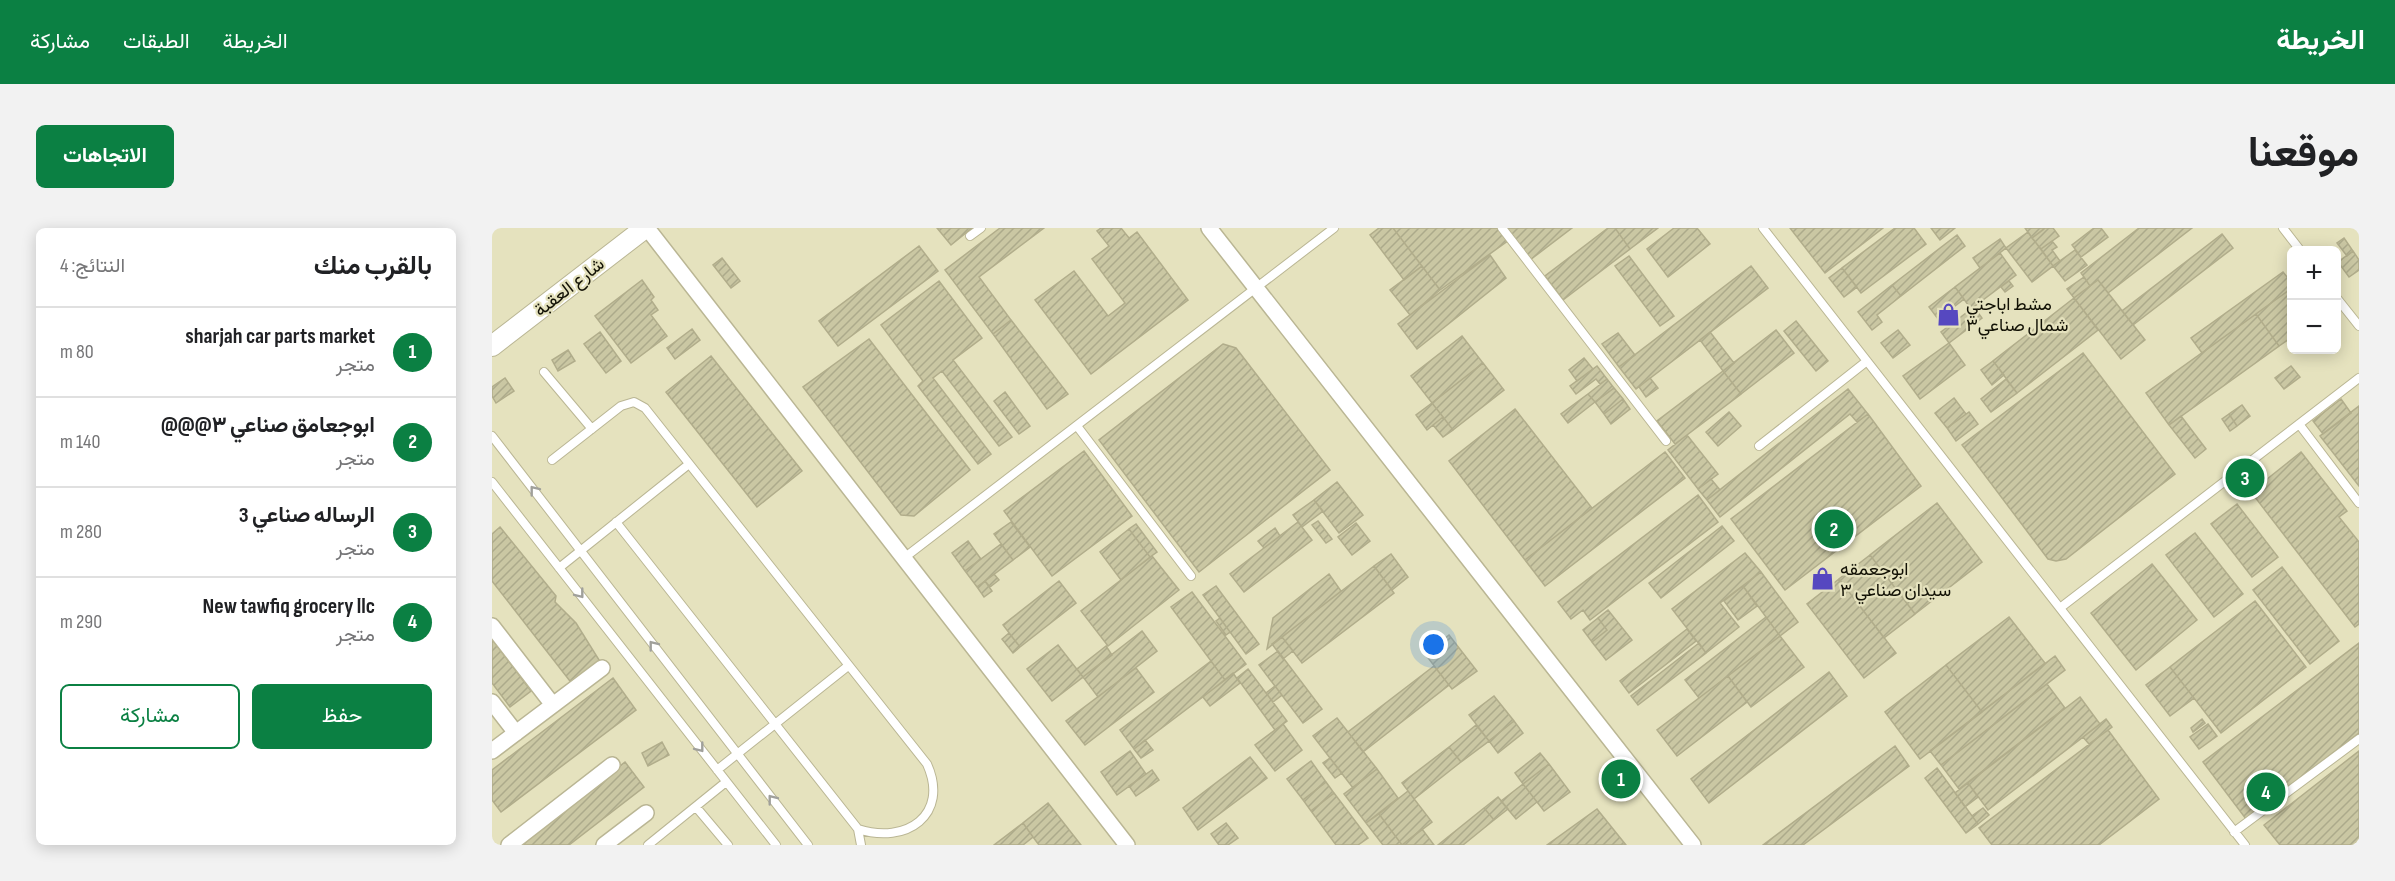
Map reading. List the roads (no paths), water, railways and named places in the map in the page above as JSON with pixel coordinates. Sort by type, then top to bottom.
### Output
[{"type":"street","name":"شارع العقبة","points":[[493,343],[646,228]]},
{"type":"street","points":[[646,228],[1127,845]]},
{"type":"street","points":[[1209,228],[1693,845]]},
{"type":"street","points":[[492,626],[553,705]]},
{"type":"street","points":[[492,751],[602,668]]},
{"type":"street","points":[[492,702],[516,733]]},
{"type":"street","points":[[509,845],[612,765]]},
{"type":"street","points":[[604,845],[646,813]]},
{"type":"lane","points":[[970,236],[981,228]]},
{"type":"lane","points":[[904,558],[1334,228]]},
{"type":"lane","points":[[1502,228],[1666,441]]},
{"type":"lane","points":[[1763,228],[2245,845]]},
{"type":"lane","points":[[2283,228],[2298,246]]},
{"type":"lane","points":[[2339,300],[2359,326]]},
{"type":"lane","points":[[1759,446],[1867,361]]},
{"type":"lane","points":[[544,372],[592,429]]},
{"type":"lane","points":[[2060,608],[2359,378]]},
{"type":"lane","points":[[552,460],[627,402],[640,404],[927,764],[933,778],[935,793],[932,808],[924,821],[913,831],[900,837],[878,837],[858,829]]},
{"type":"lane","points":[[2299,424],[2359,503]]},
{"type":"lane","points":[[1077,426],[1191,576]]},
{"type":"lane","points":[[492,436],[808,845]]},
{"type":"lane","points":[[559,567],[689,464]]},
{"type":"lane","points":[[492,482],[776,845]]},
{"type":"lane","points":[[616,522],[858,829],[861,845]]},
{"type":"lane","points":[[717,770],[848,666]]},
{"type":"lane","points":[[2234,832],[2359,739]]},
{"type":"lane","points":[[648,845],[726,782]]},
{"type":"lane","points":[[696,807],[728,845]]},
{"type":"place","name":"مشط اباجتي شمال صناعي٣","points":[[1948,314]]},
{"type":"place","name":"الرساله صناعي 3","points":[[2245,478]]},
{"type":"place","name":"ابوجعامق صناعي ٣@@@","points":[[1834,529]]},
{"type":"place","name":"ابوجعمقه سيدان صناعي ٣","points":[[1822,579]]},
{"type":"place","name":"sharjah car parts market","points":[[1621,779]]},
{"type":"place","name":"New tawfiq grocery llc","points":[[2266,792]]}]
